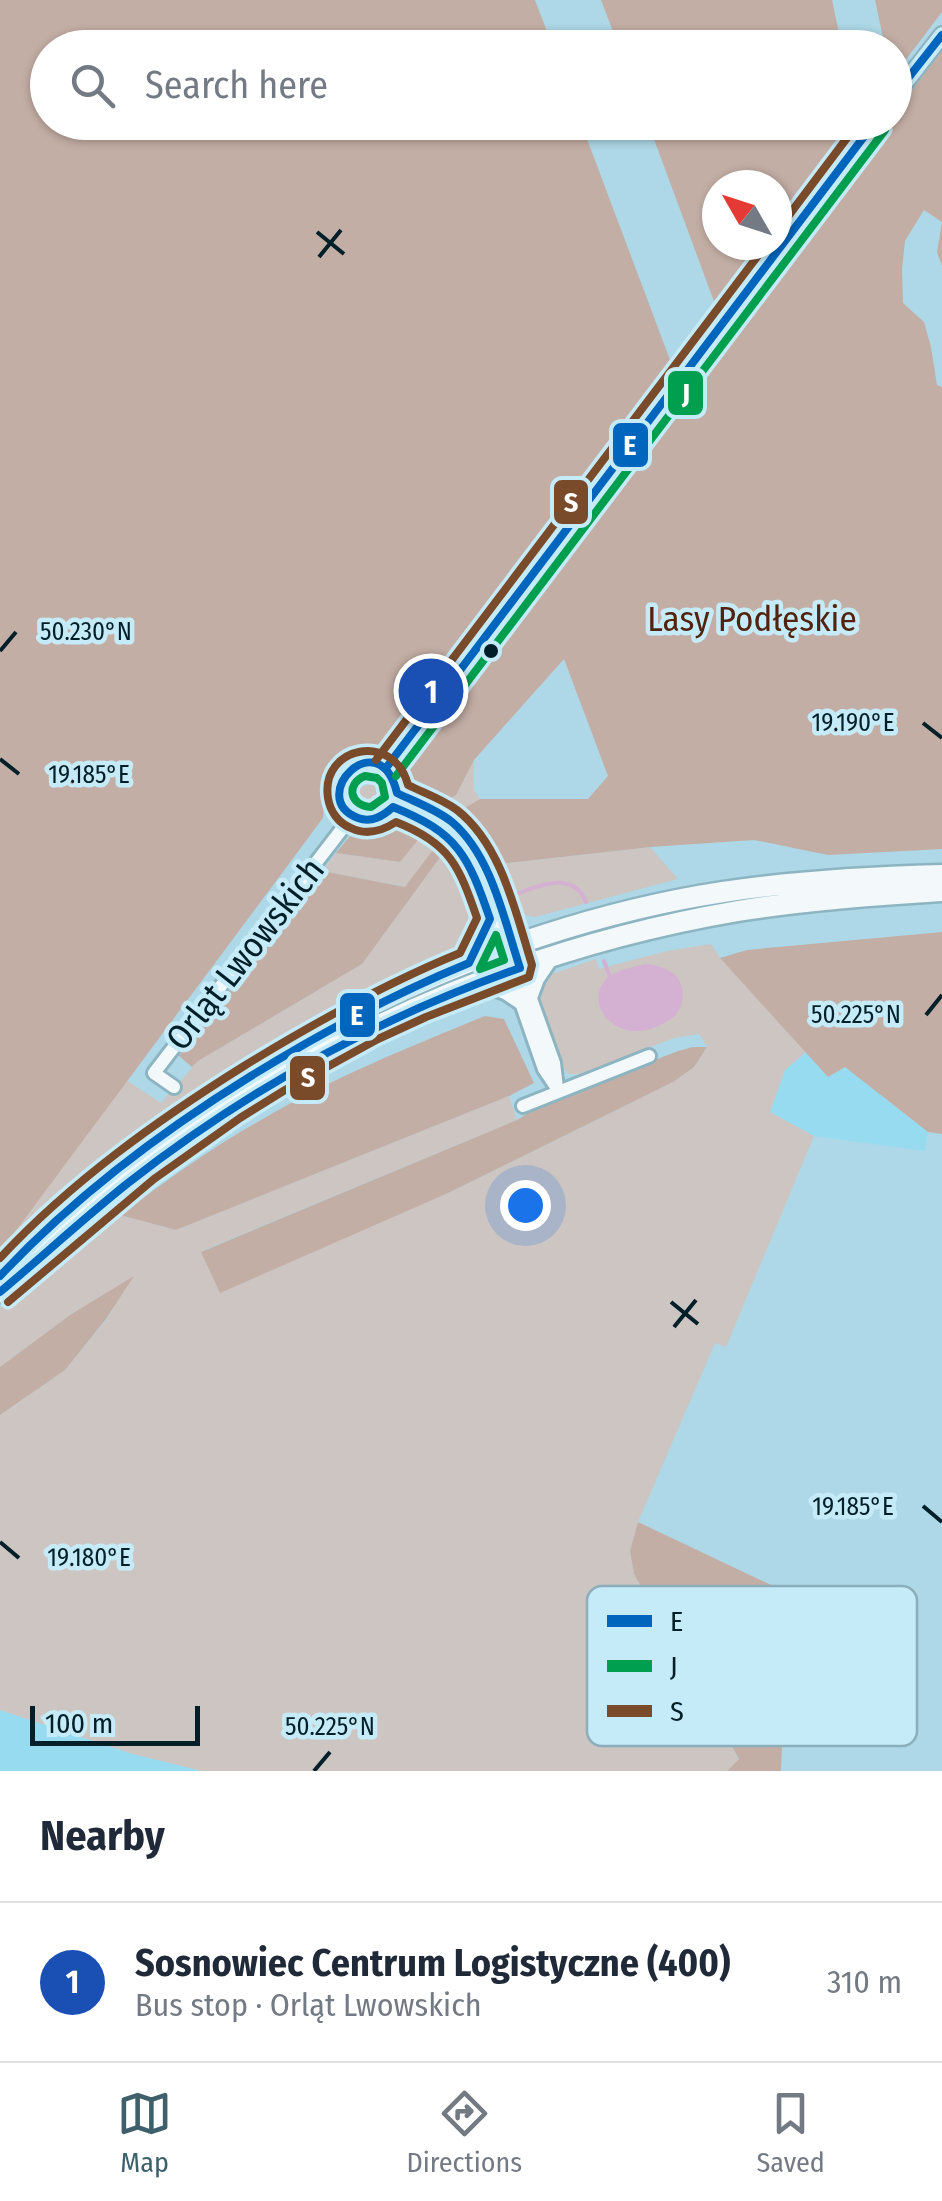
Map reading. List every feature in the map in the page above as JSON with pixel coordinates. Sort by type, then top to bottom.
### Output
[{"type":"main road","points":[[0,1292],[116,1192],[249,1097],[358,1036],[478,983],[544,936],[648,907],[725,892],[942,875]]},
{"type":"main road","points":[[0,1276],[73,1206],[191,1115],[352,1015],[469,963],[553,957],[729,913],[828,899],[942,891]]},
{"type":"street","points":[[912,73],[942,34]]},
{"type":"street","points":[[386,768],[861,140]]},
{"type":"street","points":[[364,762],[386,768],[395,779],[395,800],[387,814],[370,820],[352,816],[339,796],[344,774],[364,762]]},
{"type":"street","points":[[395,800],[457,844],[472,870],[496,918],[554,1063],[558,1090]]},
{"type":"street","name":"Orląt Lwowskich","points":[[174,1087],[154,1073],[352,816]]},
{"type":"street","points":[[496,918],[544,936]]},
{"type":"street","points":[[469,963],[496,918]]},
{"type":"street","points":[[526,1001],[553,957]]},
{"type":"street","points":[[478,983],[526,1001]]},
{"type":"street","points":[[523,1106],[649,1056]]},
{"type":"shaded area","points":[[474,760],[474,790],[480,799],[455,814],[446,801],[456,795]]},
{"type":"shaded area","points":[[372,769],[386,778],[390,794],[386,805],[366,811],[348,800],[347,789],[354,774],[364,786],[369,785]]},
{"type":"shaded area","points":[[394,817],[405,818],[441,835],[406,887],[322,871],[336,853],[400,862],[385,834],[370,837],[354,831],[356,826],[377,826]]},
{"type":"shaded area","points":[[650,847],[678,879],[535,917],[526,915],[514,904],[499,864]]},
{"type":"shaded area","points":[[454,852],[474,908],[472,939],[363,993],[218,1080],[126,1145],[40,1218],[0,1258],[0,1252],[126,1080],[161,1103],[198,1061],[362,964],[441,856]]},
{"type":"shaded area","points":[[711,944],[806,1052],[785,1070],[770,1112],[814,1136],[726,1347],[715,1343],[638,1522],[630,1551],[641,1586],[587,1586],[587,1746],[731,1746],[739,1760],[727,1771],[202,1771],[133,1754],[0,1710],[0,1415],[65,1370],[106,1320],[132,1278],[70,1315],[0,1367],[0,1308],[116,1208],[120,1215],[176,1230],[509,1096],[517,1120],[202,1251],[448,1193],[673,1082],[694,1067],[707,1047],[699,1034],[674,1038],[582,1074],[569,1074],[559,1065],[540,1001],[552,974],[596,959],[599,969]]},
{"type":"shaded area","points":[[645,964],[674,974],[681,985],[682,1002],[672,1018],[645,1030],[615,1025],[600,1005],[604,982],[615,973]]},
{"type":"shaded area","points":[[806,1052],[828,1077],[845,1067],[928,1132],[925,1151],[814,1136],[770,1112],[785,1070]]},
{"type":"shaded area","points":[[0,1710],[133,1754],[202,1771],[0,1771]]},
{"type":"green space","points":[[0,0],[535,0],[546,30],[30,30],[30,140],[587,140],[672,365],[382,747],[350,754],[326,771],[321,793],[323,818],[0,1252]]},
{"type":"green space","points":[[601,0],[832,0],[838,30],[612,30]]},
{"type":"green space","points":[[875,0],[942,0],[942,12],[912,52],[912,30],[881,30]]},
{"type":"green space","name":"Lasy Podłęskie","points":[[942,49],[942,222],[924,210],[905,241],[902,269],[903,303],[924,322],[937,385],[942,387],[942,849],[828,855],[754,840],[499,864],[486,844],[455,814],[480,799],[588,799],[608,776],[564,659],[474,760],[456,795],[446,801],[412,782],[403,767],[785,260],[792,260],[792,250],[875,140],[912,140],[912,90]]},
{"type":"green space","points":[[655,140],[844,140],[792,205],[792,170],[702,170],[702,260],[749,260],[715,304]]},
{"type":"green space","points":[[942,222],[942,266],[937,252]]},
{"type":"green space","points":[[402,823],[421,836],[400,862],[336,853],[354,831],[379,835]]},
{"type":"green space","points":[[439,842],[454,852],[441,856],[362,964],[192,1067],[179,1056],[322,871],[405,887]]},
{"type":"green space","points":[[942,932],[942,1134],[928,1132],[845,1067],[828,1077],[720,958],[747,950]]},
{"type":"green space","points":[[485,1016],[504,1019],[534,1083],[176,1230],[120,1215],[207,1153],[315,1090]]},
{"type":"green space","points":[[693,1047],[707,1047],[694,1067],[673,1082],[448,1193],[220,1293],[201,1252],[517,1120],[543,1104]]},
{"type":"green space","points":[[134,1276],[65,1370],[0,1415],[0,1367],[70,1315]]},
{"type":"green space","points":[[638,1522],[773,1586],[641,1586],[630,1551]]},
{"type":"green space","points":[[732,1746],[782,1746],[781,1771],[727,1771],[739,1759]]},
{"type":"waterway","points":[[510,896],[541,885],[562,883],[580,892],[586,902]]},
{"type":"waterway","points":[[604,961],[610,977]]},
{"type":"transit line","name":"E","points":[[912,73],[942,35]]},
{"type":"transit line","name":"S","points":[[792,211],[845,140]]},
{"type":"transit line","name":"E","points":[[386,768],[861,140]]},
{"type":"transit line","name":"J","points":[[396,776],[877,140]]},
{"type":"transit line","name":"S","points":[[376,760],[755,260]]},
{"type":"transit line","name":"S","points":[[0,1258],[85,1178],[211,1087],[350,1005],[460,953],[477,918],[450,858],[429,839],[396,822],[369,832],[342,823],[328,798],[335,766],[360,752],[388,757],[400,768],[408,785],[451,806],[472,825],[496,861],[513,903],[532,965],[529,977],[378,1039],[240,1118],[154,1179],[8,1302]]},
{"type":"transit line","name":"E","points":[[0,1276],[88,1193],[217,1098],[358,1015],[469,963],[490,919],[467,862],[432,826],[393,807],[368,820],[344,808],[339,795],[342,782],[351,771],[363,764],[376,763],[388,772],[397,793],[439,813],[466,836],[487,870],[520,968],[365,1033],[267,1087],[128,1183],[0,1292]]},
{"type":"transit line","name":"J","points":[[365,776],[382,783],[385,797],[371,807],[358,803],[353,794],[355,784],[365,776]]},
{"type":"transit line","name":"J","points":[[496,935],[504,960],[480,969],[480,968],[496,935]]},
{"type":"place","name":"Sosnowiec Centrum Logistyczne (400)","points":[[431,691]]}]
